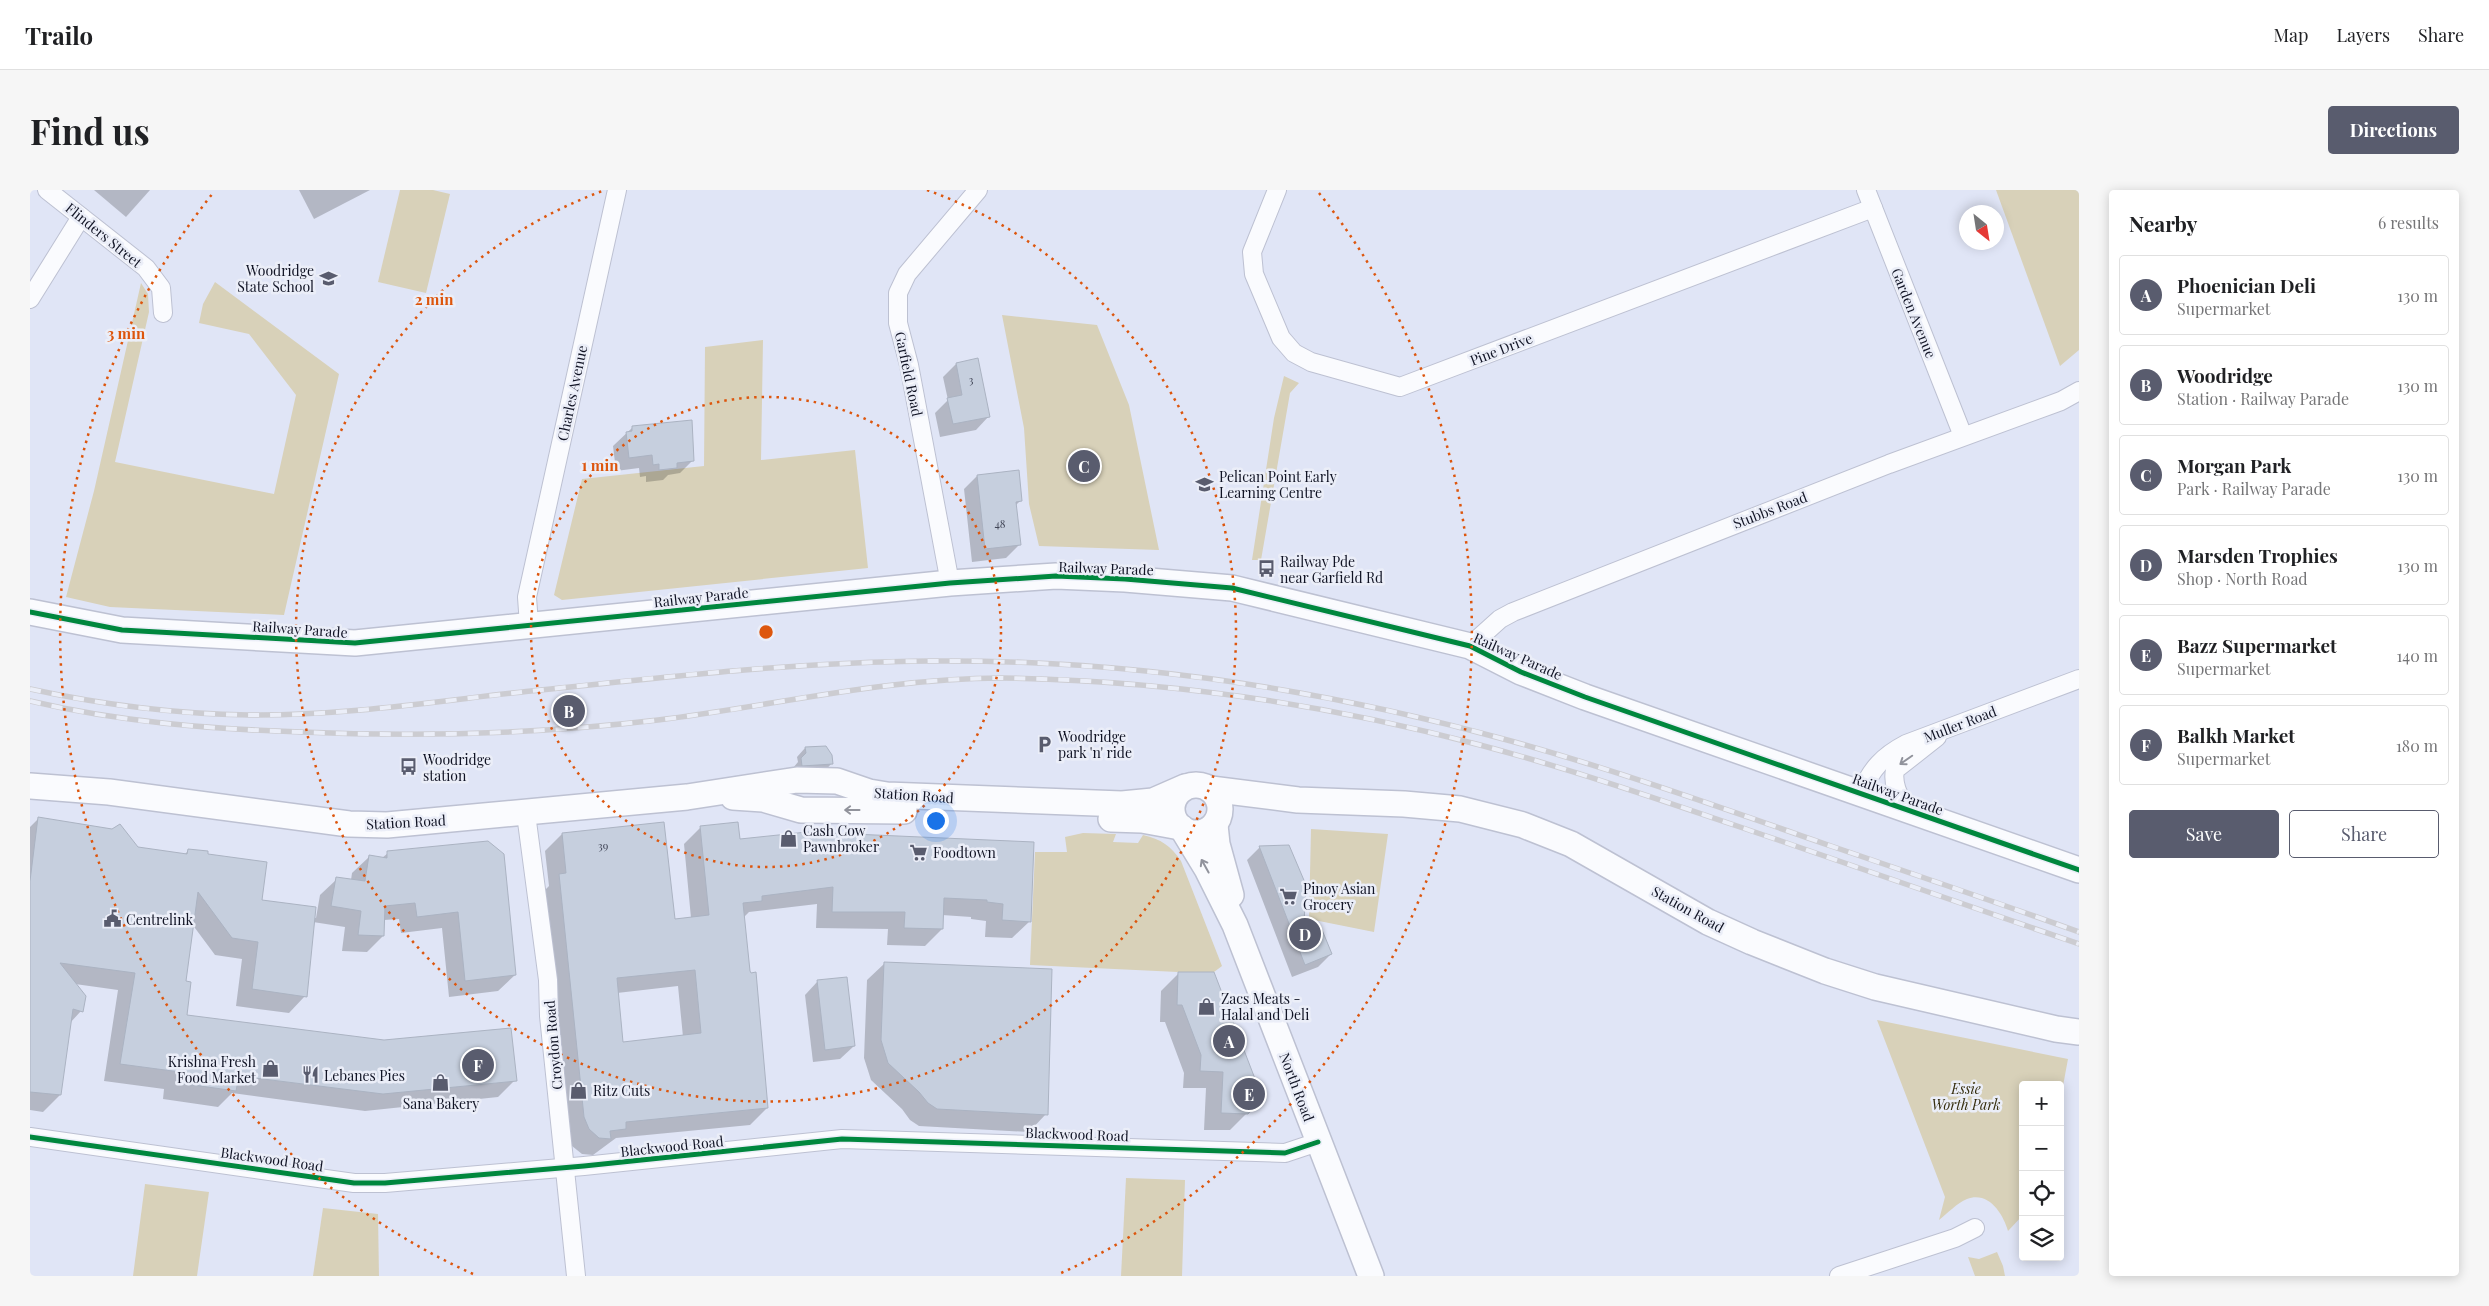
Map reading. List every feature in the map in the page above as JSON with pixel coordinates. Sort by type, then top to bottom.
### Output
[{"type":"street","name":"Flinders Street","points":[[47,190],[146,268],[161,288],[163,313]]},
{"type":"street","name":"Charles Avenue","points":[[529,626],[527,597],[617,190]]},
{"type":"street","name":"Garfield Road","points":[[950,583],[898,322],[898,293],[907,274],[978,190]]},
{"type":"street","name":"Pine Drive","points":[[1277,190],[1252,252],[1254,274],[1281,338],[1294,353],[1311,362],[1400,387],[1873,208]]},
{"type":"street","name":"Garden Avenue","points":[[1866,190],[1963,436]]},
{"type":"street","points":[[30,299],[81,217]]},
{"type":"street","name":"Stubbs Road","points":[[1470,646],[1500,619],[1513,612],[1889,464],[2061,401],[2079,391]]},
{"type":"street","name":"Railway Parade","points":[[30,612],[122,630],[355,643],[950,583],[1056,576],[1212,584],[1470,646],[1521,672],[1585,697],[2079,870]]},
{"type":"street","name":"Muller Road","points":[[1861,793],[1867,778],[1887,754],[1944,730],[2079,679]]},
{"type":"street","points":[[1906,809],[1896,788],[1893,777],[1895,770],[1904,761],[1930,745],[1944,730]]},
{"type":"street","name":"Station Road","points":[[30,771],[109,792]]},
{"type":"street","points":[[797,780],[793,796],[801,810]]},
{"type":"street","name":"Station Road","points":[[30,786],[109,792],[349,824],[407,824],[526,814],[703,795],[758,784],[797,780],[837,781],[869,792],[887,795],[1122,804],[1153,801],[1185,787]]},
{"type":"street","points":[[1196,784],[1211,789],[1220,805],[1215,824],[1199,833],[1181,828],[1173,816],[1172,804],[1176,796],[1185,787],[1196,784]]},
{"type":"street","name":"Station Road","points":[[1211,789],[1298,800],[1404,804],[1460,809],[1523,825],[1571,844],[1708,922],[1752,942],[1826,971],[1875,987],[2079,1032]]},
{"type":"street","name":"Station Road","points":[[703,795],[750,797],[801,810],[883,810],[1142,820],[1181,828]]},
{"type":"street","name":"Station Road","points":[[1215,824],[1241,812],[1298,800]]},
{"type":"street","name":"Croydon Road","points":[[526,814],[548,980],[549,1016],[576,1276]]},
{"type":"street","name":"North Road","points":[[1215,824],[1217,844],[1230,887],[1235,925]]},
{"type":"street","name":"North Road","points":[[1181,828],[1207,869],[1235,925],[1370,1276]]},
{"type":"street","name":"Blackwood Road","points":[[30,1137],[354,1182],[385,1184],[842,1140],[1285,1153],[1318,1142]]},
{"type":"street","points":[[1839,1276],[1955,1238],[1975,1228]]},
{"type":"green space","points":[[400,190],[433,190],[450,194],[426,293],[378,282]]},
{"type":"green space","points":[[1996,190],[2079,190],[2079,350],[2060,366],[2004,212],[2004,205],[2001,205]]},
{"type":"green space","points":[[215,282],[339,374],[284,615],[110,607],[66,597],[94,491],[141,283],[148,294],[149,312],[115,462],[274,494],[296,395],[249,334],[199,323],[203,304]]},
{"type":"green space","points":[[1002,315],[1097,325],[1129,405],[1159,550],[1039,546],[1029,504],[1024,428]]},
{"type":"green space","points":[[763,340],[761,460],[855,450],[868,568],[562,600],[554,595],[582,479],[704,466],[705,347]]},
{"type":"green space","points":[[1284,376],[1299,383],[1290,393],[1261,560],[1252,560],[1274,418]]},
{"type":"green space","points":[[1311,829],[1388,834],[1374,932],[1309,919]]},
{"type":"green space","points":[[1083,833],[1116,834],[1113,842],[1138,843],[1143,835],[1160,841],[1169,847],[1181,861],[1222,966],[1214,972],[1178,972],[1030,965],[1035,852],[1067,852],[1065,837]]},
{"type":"green space","name":"Essie Worth Park","points":[[1877,1020],[2068,1059],[2064,1081],[2019,1081],[2019,1219],[2008,1231],[1999,1211],[1988,1201],[1975,1197],[1963,1201],[1939,1220],[1945,1197]]},
{"type":"green space","points":[[1126,1178],[1185,1180],[1182,1276],[1121,1276]]},
{"type":"green space","points":[[145,1184],[209,1192],[197,1276],[133,1276]]},
{"type":"green space","points":[[323,1208],[378,1214],[379,1276],[313,1276]]},
{"type":"green space","points":[[1997,1252],[2005,1276],[1975,1276],[1968,1257],[1979,1259]]},
{"type":"building","points":[[978,358],[990,417],[953,424],[947,398],[962,395],[956,363]]},
{"type":"building","points":[[692,420],[694,461],[677,463],[677,468],[659,470],[659,464],[653,465],[652,455],[629,458],[626,432],[632,431],[632,426]]},
{"type":"building","points":[[1019,470],[1022,501],[1016,502],[1021,545],[985,549],[977,475]]},
{"type":"building","points":[[826,746],[832,755],[833,764],[802,766],[801,758],[806,753],[805,747]]},
{"type":"building","points":[[38,817],[112,829],[120,824],[138,847],[187,854],[188,849],[208,851],[208,854],[267,862],[262,900],[316,907],[307,997],[252,989],[258,942],[232,938],[198,892],[186,981],[191,982],[187,1015],[384,1040],[511,1028],[517,1081],[383,1094],[239,1076],[236,1091],[179,1083],[180,1072],[120,1064],[135,973],[60,963],[86,996],[83,1012],[73,1009],[61,1095],[30,1092],[30,881]]},
{"type":"building","points":[[664,822],[675,919],[709,915],[700,826],[738,822],[740,839],[807,832],[1034,842],[1031,922],[1002,920],[1003,904],[987,902],[987,900],[944,898],[943,929],[904,928],[905,912],[832,912],[833,887],[762,896],[762,901],[743,903],[750,971],[751,973],[756,972],[768,1108],[626,1122],[626,1129],[610,1131],[611,1139],[599,1138],[589,1129],[584,1117],[559,874],[566,873],[562,833]],"holes":[[[695,970],[701,1033],[623,1042],[617,978]]]},
{"type":"building","points":[[488,841],[504,854],[516,975],[465,981],[458,912],[417,917],[415,903],[385,906],[384,936],[358,935],[361,911],[331,906],[336,877],[365,881],[369,855],[387,858],[387,851]]},
{"type":"building","points":[[1289,845],[1306,885],[1304,923],[1320,925],[1332,954],[1305,965],[1259,846]]},
{"type":"building","points":[[884,962],[1052,969],[1048,1115],[937,1109],[928,1103],[888,1063],[881,1040]]},
{"type":"building","points":[[1178,972],[1214,972],[1262,1097],[1248,1114],[1221,1113],[1223,1072],[1200,1071],[1201,1055],[1182,1005],[1177,1005]]},
{"type":"building","points":[[847,977],[855,1046],[825,1050],[817,980]]},
{"type":"railway","points":[[30,689],[85,700],[166,711],[284,715],[355,710],[680,676],[830,664],[930,661],[1003,662],[1077,665],[1150,672],[1296,692],[1368,706],[1511,741],[1672,791],[2079,932]]},
{"type":"railway","points":[[30,701],[97,714],[199,726],[267,731],[435,734],[613,725],[701,714],[872,688],[958,679],[1062,680],[1183,689],[1303,706],[1422,730],[1518,755],[1669,803],[2079,944]]},
{"type":"cycle path","points":[[30,612],[122,630],[355,643],[950,583],[1056,576],[1125,579],[1232,588],[1470,646],[1521,672],[1585,697],[2079,870]]},
{"type":"cycle path","points":[[30,1137],[354,1183],[385,1183],[584,1166],[842,1139],[1285,1153],[1318,1142]]},
{"type":"place","name":"Woodridge State School","points":[[328,278]]},
{"type":"place","name":"Morgan Park","points":[[1084,466]]},
{"type":"place","name":"Pelican Point Early Learning Centre","points":[[1205,484]]},
{"type":"place","name":"Railway Pde near Garfield Rd","points":[[1266,569]]},
{"type":"place","name":"Woodridge","points":[[569,711]]},
{"type":"place","name":"Woodridge park 'n' ride","points":[[1044,744]]},
{"type":"place","name":"Woodridge station","points":[[409,767]]},
{"type":"place","name":"Cash Cow Pawnbroker","points":[[789,838]]},
{"type":"place","name":"Foodtown","points":[[919,852]]},
{"type":"place","name":"Pinoy Asian Grocery","points":[[1289,896]]},
{"type":"place","name":"Centrelink","points":[[112,919]]},
{"type":"place","name":"Marsden Trophies","points":[[1305,934]]},
{"type":"place","name":"Zacs Meats - Halal and Deli","points":[[1207,1006]]},
{"type":"place","name":"Phoenician Deli","points":[[1229,1041]]},
{"type":"place","name":"Balkh Market","points":[[478,1065]]},
{"type":"place","name":"Krishna Fresh Food Market","points":[[270,1069]]},
{"type":"place","name":"Lebanes Pies","points":[[310,1075]]},
{"type":"place","name":"Sana Bakery","points":[[441,1083]]},
{"type":"place","name":"Ritz Cuts","points":[[579,1090]]},
{"type":"place","name":"Bazz Supermarket","points":[[1249,1094]]}]
